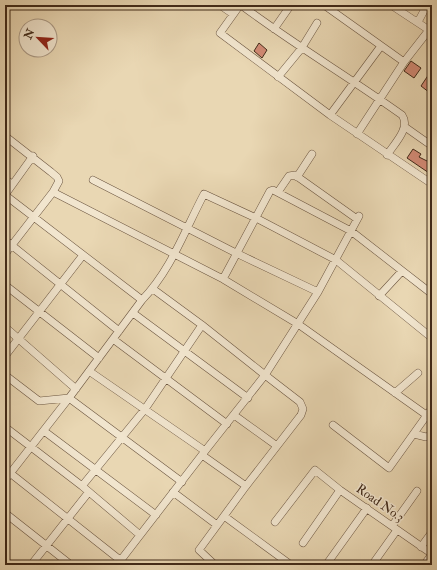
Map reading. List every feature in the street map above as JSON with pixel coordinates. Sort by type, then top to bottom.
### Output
[{"type":"street","points":[[220,5],[233,14]]},
{"type":"street","points":[[387,155],[405,127],[402,115],[274,30],[240,5],[220,33],[278,78],[387,155],[432,184]]},
{"type":"street","points":[[324,5],[404,62]]},
{"type":"street","points":[[357,134],[404,62],[430,31],[391,5]]},
{"type":"street","points":[[418,22],[427,5]]},
{"type":"street","points":[[274,30],[288,9]]},
{"type":"street","points":[[278,78],[301,48],[317,23]]},
{"type":"street","points":[[330,115],[381,46]]},
{"type":"street","points":[[405,127],[432,146]]},
{"type":"street","points":[[5,136],[33,156],[57,176],[58,181],[53,192],[5,254]]},
{"type":"street","points":[[297,177],[312,154]]},
{"type":"street","points":[[33,156],[5,194],[142,300]]},
{"type":"street","points":[[8,471],[68,519],[118,563],[265,375],[318,292],[358,217],[297,177],[291,175],[278,192]]},
{"type":"street","points":[[5,179],[12,184]]},
{"type":"street","points":[[93,180],[236,253],[318,292]]},
{"type":"street","points":[[223,279],[270,191],[278,192],[350,230],[432,294]]},
{"type":"street","points":[[53,192],[223,279],[298,324],[429,418]]},
{"type":"street","points":[[5,480],[8,471],[44,431],[142,300],[154,288],[174,255],[186,227],[204,194],[256,218],[336,260],[432,338]]},
{"type":"street","points":[[5,240],[119,331]]},
{"type":"street","points":[[5,356],[83,255]]},
{"type":"street","points":[[379,296],[402,271]]},
{"type":"street","points":[[5,285],[99,358]]},
{"type":"street","points":[[154,288],[300,402],[303,409],[301,416],[246,486],[199,550],[215,565]]},
{"type":"street","points":[[133,313],[248,398]]},
{"type":"street","points":[[82,486],[145,409],[202,325]]},
{"type":"street","points":[[5,327],[76,389]]},
{"type":"street","points":[[113,339],[227,424]]},
{"type":"street","points":[[89,371],[145,409],[246,486]]},
{"type":"street","points":[[395,393],[418,373]]},
{"type":"street","points":[[5,375],[40,401],[69,398],[182,482]]},
{"type":"street","points":[[333,425],[389,468],[414,434],[429,418],[432,408]]},
{"type":"street","points":[[234,415],[277,446]]},
{"type":"street","points":[[5,427],[82,486],[140,535]]},
{"type":"street","points":[[44,431],[156,515]]},
{"type":"street","points":[[414,434],[426,437],[432,435]]},
{"type":"street","name":"Road No.3","points":[[275,522],[315,470],[340,490],[432,554]]},
{"type":"street","points":[[303,543],[340,490]]},
{"type":"street","points":[[372,565],[417,491]]},
{"type":"street","points":[[31,565],[47,547],[88,492]]},
{"type":"street","points":[[173,492],[217,526]]},
{"type":"street","points":[[326,565],[367,508]]},
{"type":"street","points":[[5,513],[71,565]]},
{"type":"street","points":[[224,516],[291,565]]},
{"type":"street","points":[[421,546],[432,532]]},
{"type":"street","points":[[424,565],[432,554]]},
{"type":"building","points":[[259,43],[267,50],[262,58],[254,51]]},
{"type":"building","points":[[411,61],[421,68],[414,78],[404,71]]},
{"type":"building","points":[[429,74],[432,76],[432,90],[430,93],[421,86]]},
{"type":"building","points":[[413,149],[421,154],[419,157],[427,161],[432,151],[432,175],[407,158]]}]
